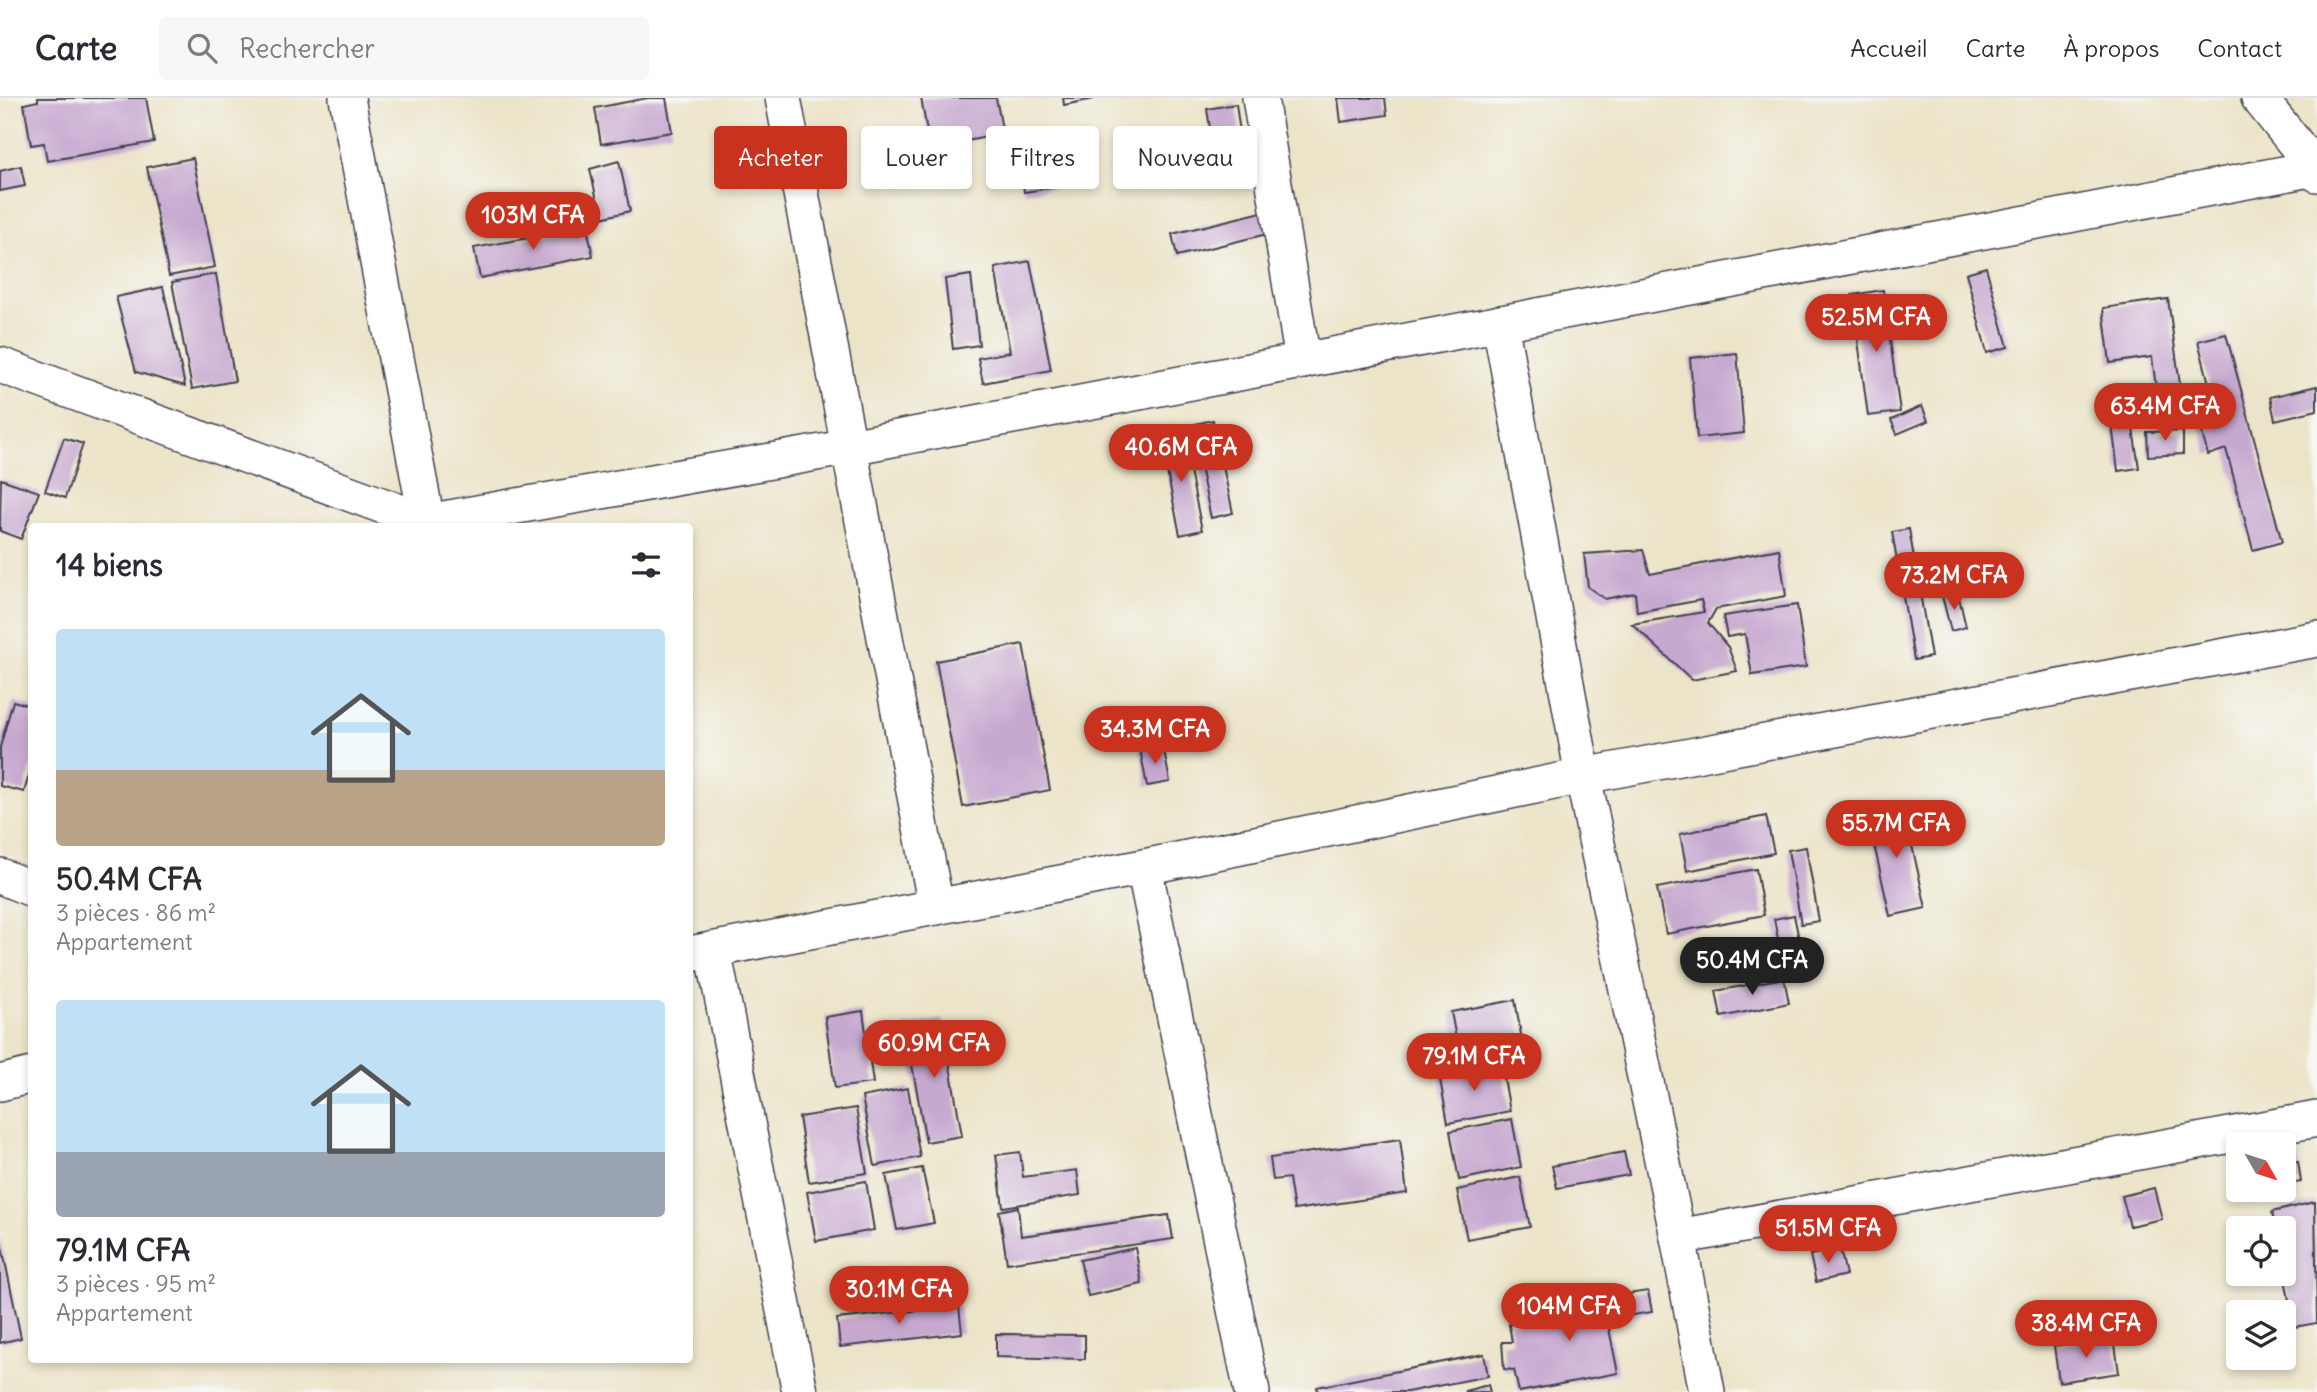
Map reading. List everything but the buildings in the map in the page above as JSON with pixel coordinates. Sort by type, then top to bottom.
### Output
[{"type":"street","points":[[347,98],[427,522]]},
{"type":"street","points":[[783,98],[936,907]]},
{"type":"street","points":[[1260,98],[1303,361]]},
{"type":"street","points":[[0,365],[427,522],[850,447],[2316,171],[2259,98]]},
{"type":"street","points":[[1500,323],[1583,776],[1678,1237],[1707,1392]]},
{"type":"street","points":[[800,1392],[701,952],[1144,866],[1583,776],[2317,639]]},
{"type":"street","points":[[1144,866],[1252,1392]]},
{"type":"street","points":[[0,876],[28,886]]},
{"type":"street","points":[[0,1083],[28,1077]]},
{"type":"street","points":[[1678,1237],[2317,1119]]}]
